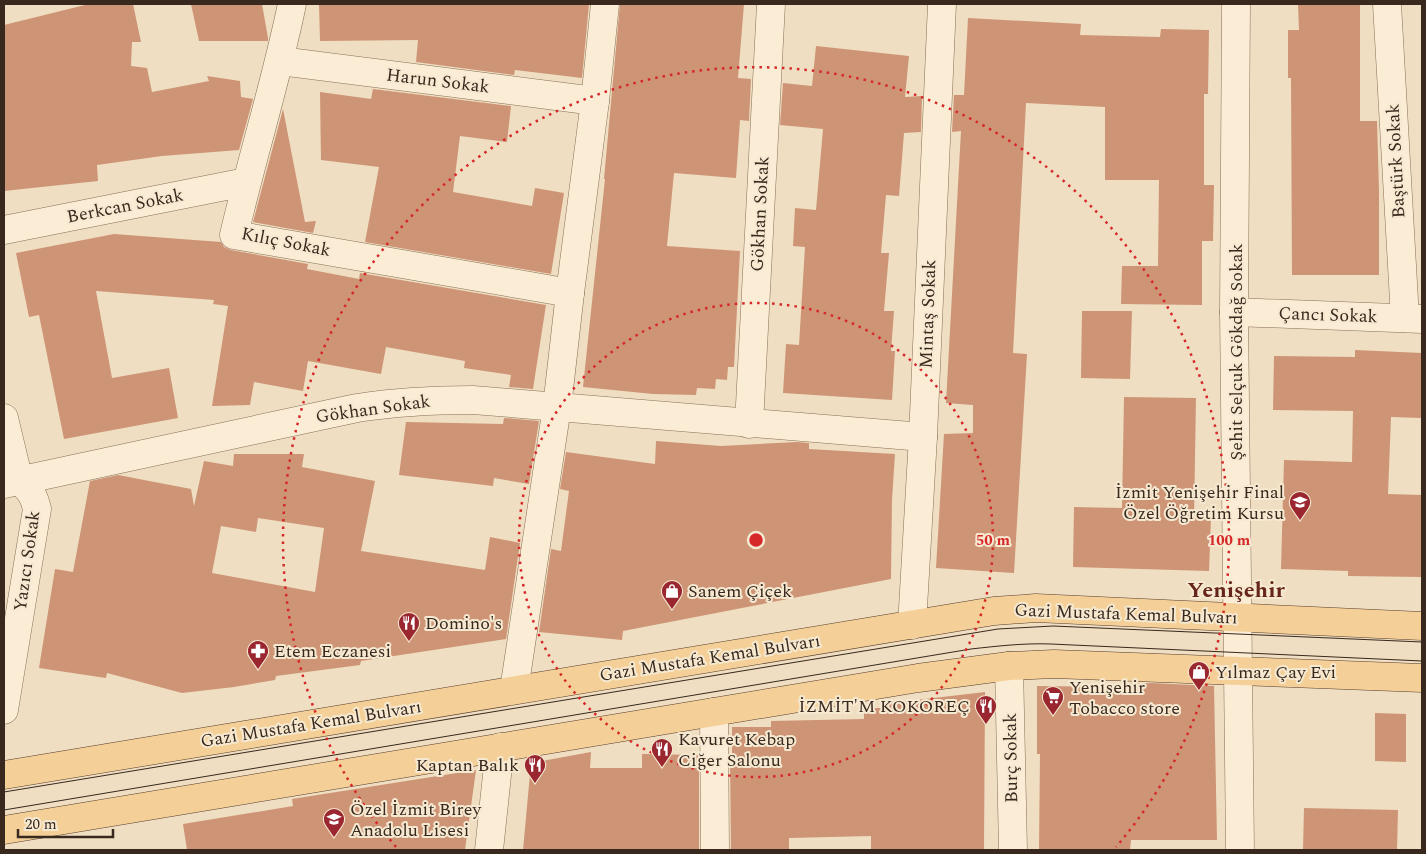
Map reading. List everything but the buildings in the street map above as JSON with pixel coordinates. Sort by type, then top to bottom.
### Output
[{"type":"main road","name":"Gazi Mustafa Kemal Bulvarı","points":[[4,775],[994,611],[1036,608],[1422,626]]},
{"type":"main road","points":[[4,830],[918,678],[1009,666],[1054,664],[1422,678]]},
{"type":"street","name":"Kılıç Sokak","points":[[292,4],[280,61],[246,182],[234,235],[570,293]]},
{"type":"street","points":[[514,690],[557,407],[595,101],[605,4]]},
{"type":"street","name":"Gökhan Sokak","points":[[749,424],[771,4]]},
{"type":"street","name":"Mintaş Sokak","points":[[912,625],[923,437],[942,4]]},
{"type":"street","name":"Şehit Selçuk Gökdağ Sokak","points":[[1236,4],[1234,312],[1240,850]]},
{"type":"street","name":"Baştürk Sokak","points":[[1387,4],[1414,318]]},
{"type":"street","name":"Harun Sokak","points":[[280,61],[595,101]]},
{"type":"street","name":"Berkcan Sokak","points":[[4,230],[246,182]]},
{"type":"street","name":"Çancı Sokak","points":[[1234,312],[1414,318]]},
{"type":"street","name":"Gökhan Sokak","points":[[12,482],[347,410],[395,402],[434,400],[473,400],[923,437]]},
{"type":"street","name":"Yazıcı Sokak","points":[[4,418],[12,482],[28,487],[34,496],[37,510],[4,710]]},
{"type":"street","name":"Burç Sokak","points":[[1009,666],[1013,850]]},
{"type":"street","points":[[714,712],[715,850]]},
{"type":"street","points":[[489,850],[500,748]]},
{"type":"tram line","points":[[4,792],[998,629],[1053,626],[1422,642]]},
{"type":"tram line","points":[[4,810],[971,649],[1021,644],[1051,644],[1422,661]]},
{"type":"place","name":"İzmit Yenişehir Final Özel Öğretim Kursu","points":[[1300,521]]},
{"type":"place","name":"Sanem Çiçek","points":[[672,610]]},
{"type":"place","name":"Domino's","points":[[409,642]]},
{"type":"place","name":"Etem Eczanesi","points":[[258,670]]},
{"type":"place","name":"Yılmaz Çay Evi","points":[[1199,691]]},
{"type":"place","name":"Yenişehir Tobacco store","points":[[1053,716]]},
{"type":"place","name":"İZMİT'M KOKOREÇ","points":[[986,725]]},
{"type":"place","name":"Kavuret Kebap Ciğer Salonu","points":[[662,768]]},
{"type":"place","name":"Kaptan Balık","points":[[535,784]]},
{"type":"place","name":"Özel İzmit Birey Anadolu Lisesi","points":[[334,838]]},
{"type":"district","name":"Yenişehir","points":[[1236,590]]}]
